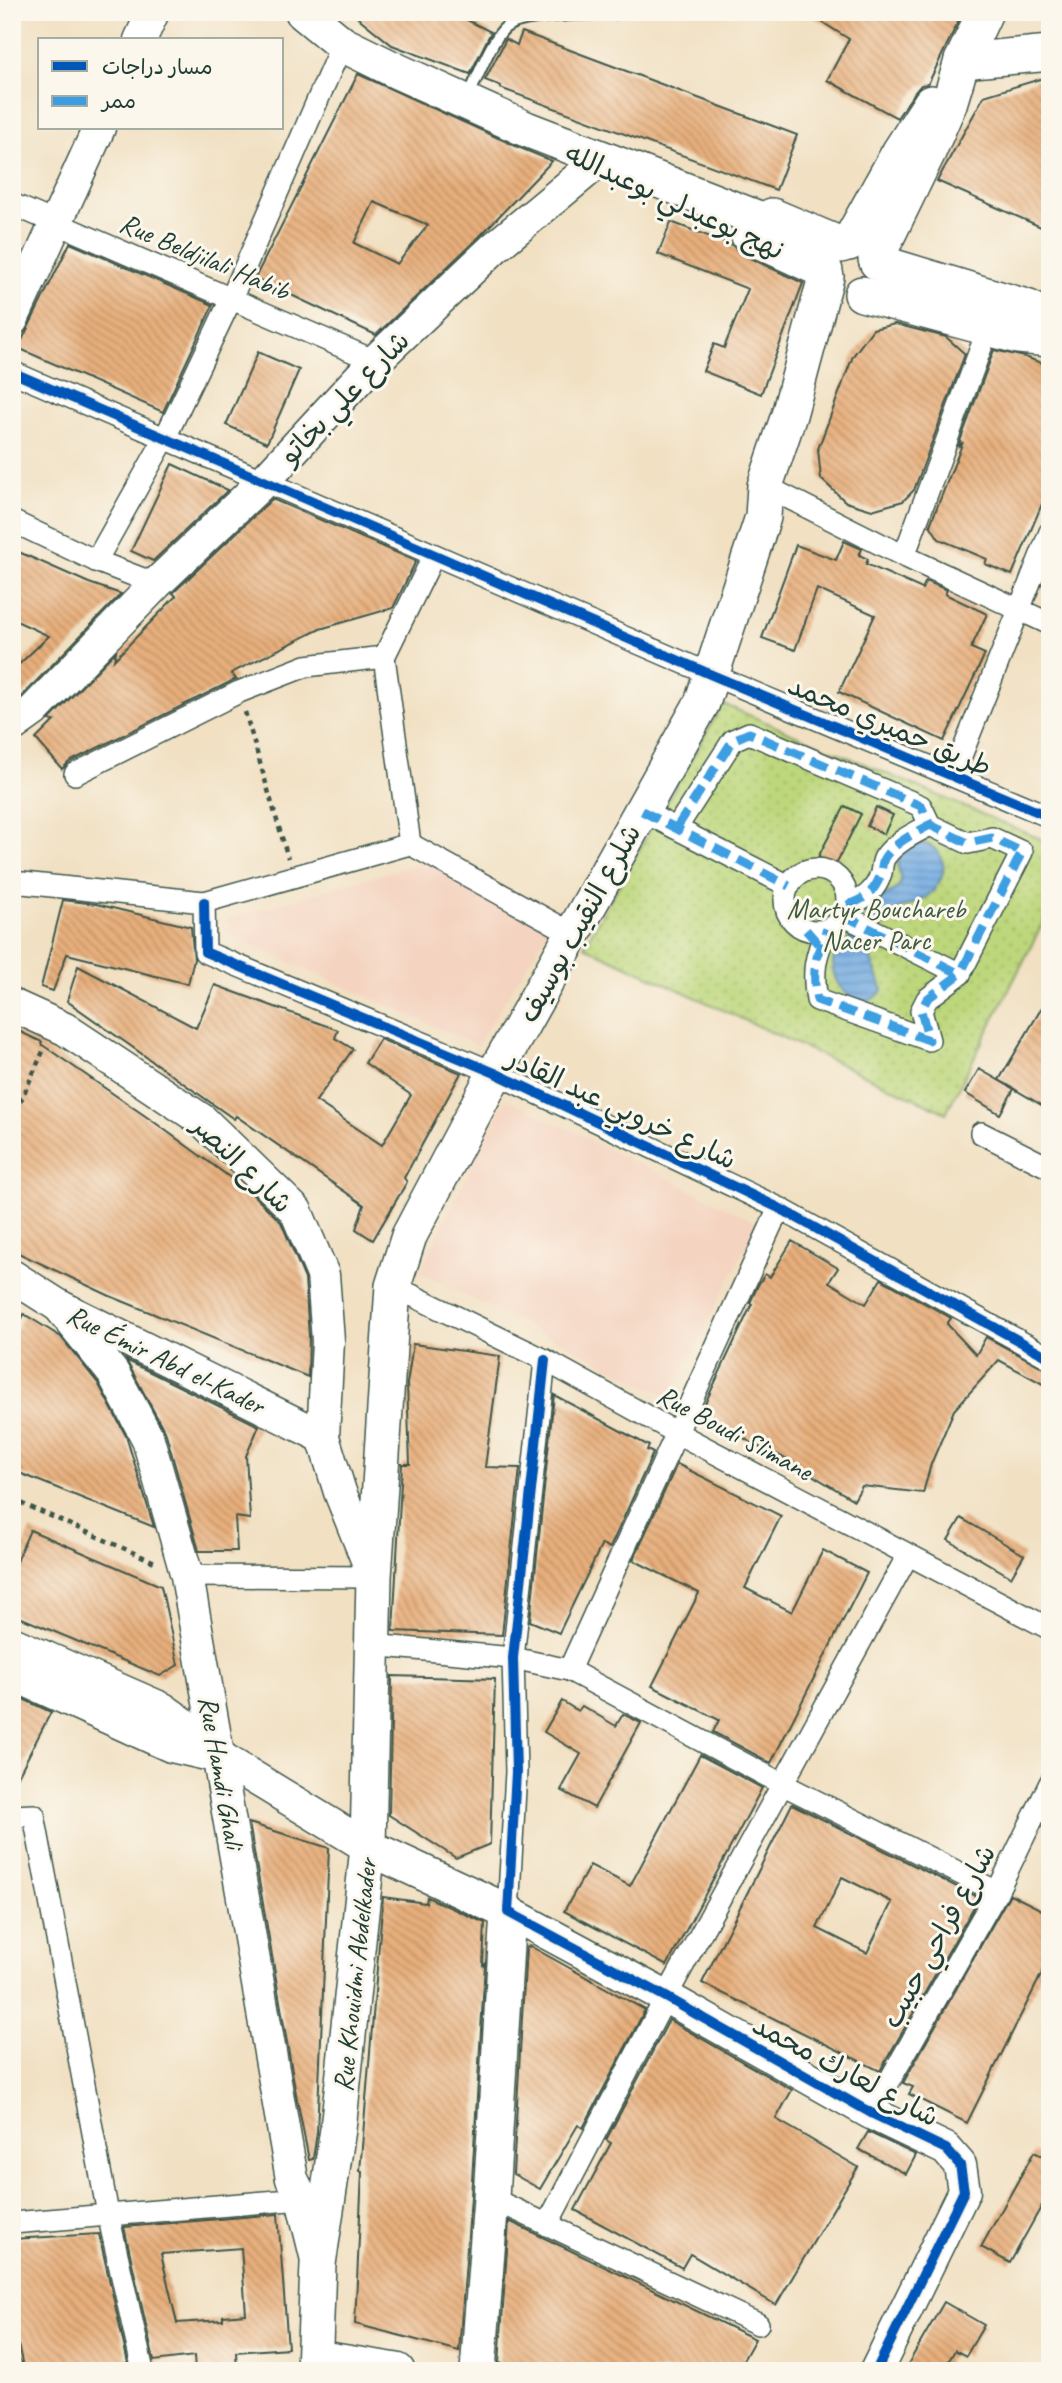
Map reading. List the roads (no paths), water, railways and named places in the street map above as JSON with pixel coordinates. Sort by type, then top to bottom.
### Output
[{"type":"main road","name":"نهج بوعبدلي بوعبدالله","points":[[303,12],[342,44],[466,102],[793,232]]},
{"type":"main road","name":"شلرع النقيب بوسيف","points":[[374,1577],[393,1286],[410,1236],[495,1073],[702,703],[763,517],[765,486],[794,394],[851,268],[929,150],[949,104],[962,61],[985,12]]},
{"type":"main road","points":[[962,61],[1050,53]]},
{"type":"main road","name":"نهج بوعبدلي بوعبدالله","points":[[526,128],[637,159],[851,268]]},
{"type":"main road","name":"نهج بوعبدلي بوعبدالله","points":[[526,128],[594,165],[851,268]]},
{"type":"main road","points":[[851,268],[1029,308],[1050,323]]},
{"type":"main road","points":[[851,268],[989,327],[1018,336],[1050,339]]},
{"type":"main road","points":[[947,293],[1050,333]]},
{"type":"main road","name":"Rue Khouidmi Abdelkader","points":[[315,2365],[318,2264],[338,2129],[368,1847],[374,1577]]},
{"type":"main road","points":[[368,1847],[508,1912],[478,2371]]},
{"type":"main road","points":[[315,2365],[397,2371]]},
{"type":"street","points":[[141,38],[153,12]]},
{"type":"street","points":[[96,561],[165,438],[232,298],[342,44]]},
{"type":"street","points":[[12,320],[98,130]]},
{"type":"street","name":"شارع علي بخاتو","points":[[12,726],[33,711],[156,584],[264,481],[375,361],[494,248],[594,165]]},
{"type":"street","name":"Rue Beldjilali Habib","points":[[12,204],[375,361]]},
{"type":"street","points":[[904,556],[989,327]]},
{"type":"street","name":"طريق حميري محمد","points":[[12,372],[712,675],[1050,817]]},
{"type":"street","points":[[765,486],[904,556],[1050,624]]},
{"type":"street","points":[[12,522],[96,561],[156,584]]},
{"type":"street","points":[[953,776],[1050,532]]},
{"type":"street","points":[[410,844],[384,657],[434,555]]},
{"type":"street","points":[[75,774],[239,692],[306,666],[384,657]]},
{"type":"street","points":[[677,827],[733,740],[749,733],[921,806],[930,825],[968,843],[992,838],[1022,852],[960,974],[927,999],[921,1011],[929,1040],[817,1000],[813,977],[833,924],[846,894],[842,884],[826,871],[804,872],[795,877],[789,886],[785,896],[786,907],[797,925],[833,924],[918,953],[960,974]]},
{"type":"street","points":[[642,811],[789,886]]},
{"type":"street","points":[[833,924],[872,891],[880,877],[884,858],[906,838],[930,825]]},
{"type":"street","points":[[23,883],[204,902],[410,844],[573,934]]},
{"type":"street","name":"شارع خروبي عبد القادر","points":[[204,902],[205,952],[495,1073],[779,1208],[1050,1359]]},
{"type":"street","name":"شارع النصر","points":[[12,1005],[55,1024],[202,1119],[296,1212],[323,1275],[328,1341],[323,1437],[340,1492],[374,1577]]},
{"type":"street","points":[[981,1133],[1050,1168]]},
{"type":"street","points":[[569,1670],[779,1208]]},
{"type":"street","name":"Rue Émir Abd el-Kader","points":[[15,1286],[323,1437]]},
{"type":"street","name":"Rue Boudi Slimane","points":[[393,1286],[545,1360],[677,1433],[1050,1629]]},
{"type":"street","name":"Rue Hamdi Ghali","points":[[59,1306],[113,1373],[148,1439],[187,1576],[292,2179],[302,2199],[318,2264]]},
{"type":"street","points":[[508,1912],[516,1772],[513,1658],[545,1360]]},
{"type":"street","points":[[547,2225],[666,1997],[908,1555]]},
{"type":"street","points":[[187,1576],[374,1577]]},
{"type":"street","points":[[12,1643],[163,1709],[191,1729],[220,1757],[368,1847]]},
{"type":"street","points":[[371,1645],[513,1658],[569,1670],[783,1785],[997,1892]]},
{"type":"street","points":[[12,1674],[171,1746],[220,1757]]},
{"type":"street","name":"شارع فراحي حبيب","points":[[871,2113],[997,1892],[1050,1783]]},
{"type":"street","points":[[12,1816],[34,1815],[108,2214],[143,2371]]},
{"type":"street","name":"شارع لعارك محمد","points":[[508,1912],[666,1997],[871,2113],[946,2149],[960,2165],[964,2191],[876,2371]]},
{"type":"street","points":[[491,2198],[758,2324]]},
{"type":"street","points":[[12,2223],[302,2199]]},
{"type":"lane","points":[[466,102],[496,39],[505,27],[522,19],[620,13]]},
{"type":"water","points":[[917,842],[932,847],[942,860],[943,872],[935,889],[925,898],[895,912],[886,926],[865,916],[872,903],[898,887],[898,862],[907,849]]},
{"type":"water","points":[[857,932],[877,943],[871,959],[883,990],[875,998],[866,1001],[857,1000],[841,988],[833,968],[838,950]]},
{"type":"park label","name":"Martyr Bouchareb Nacer Parc","points":[[876,924]]}]
